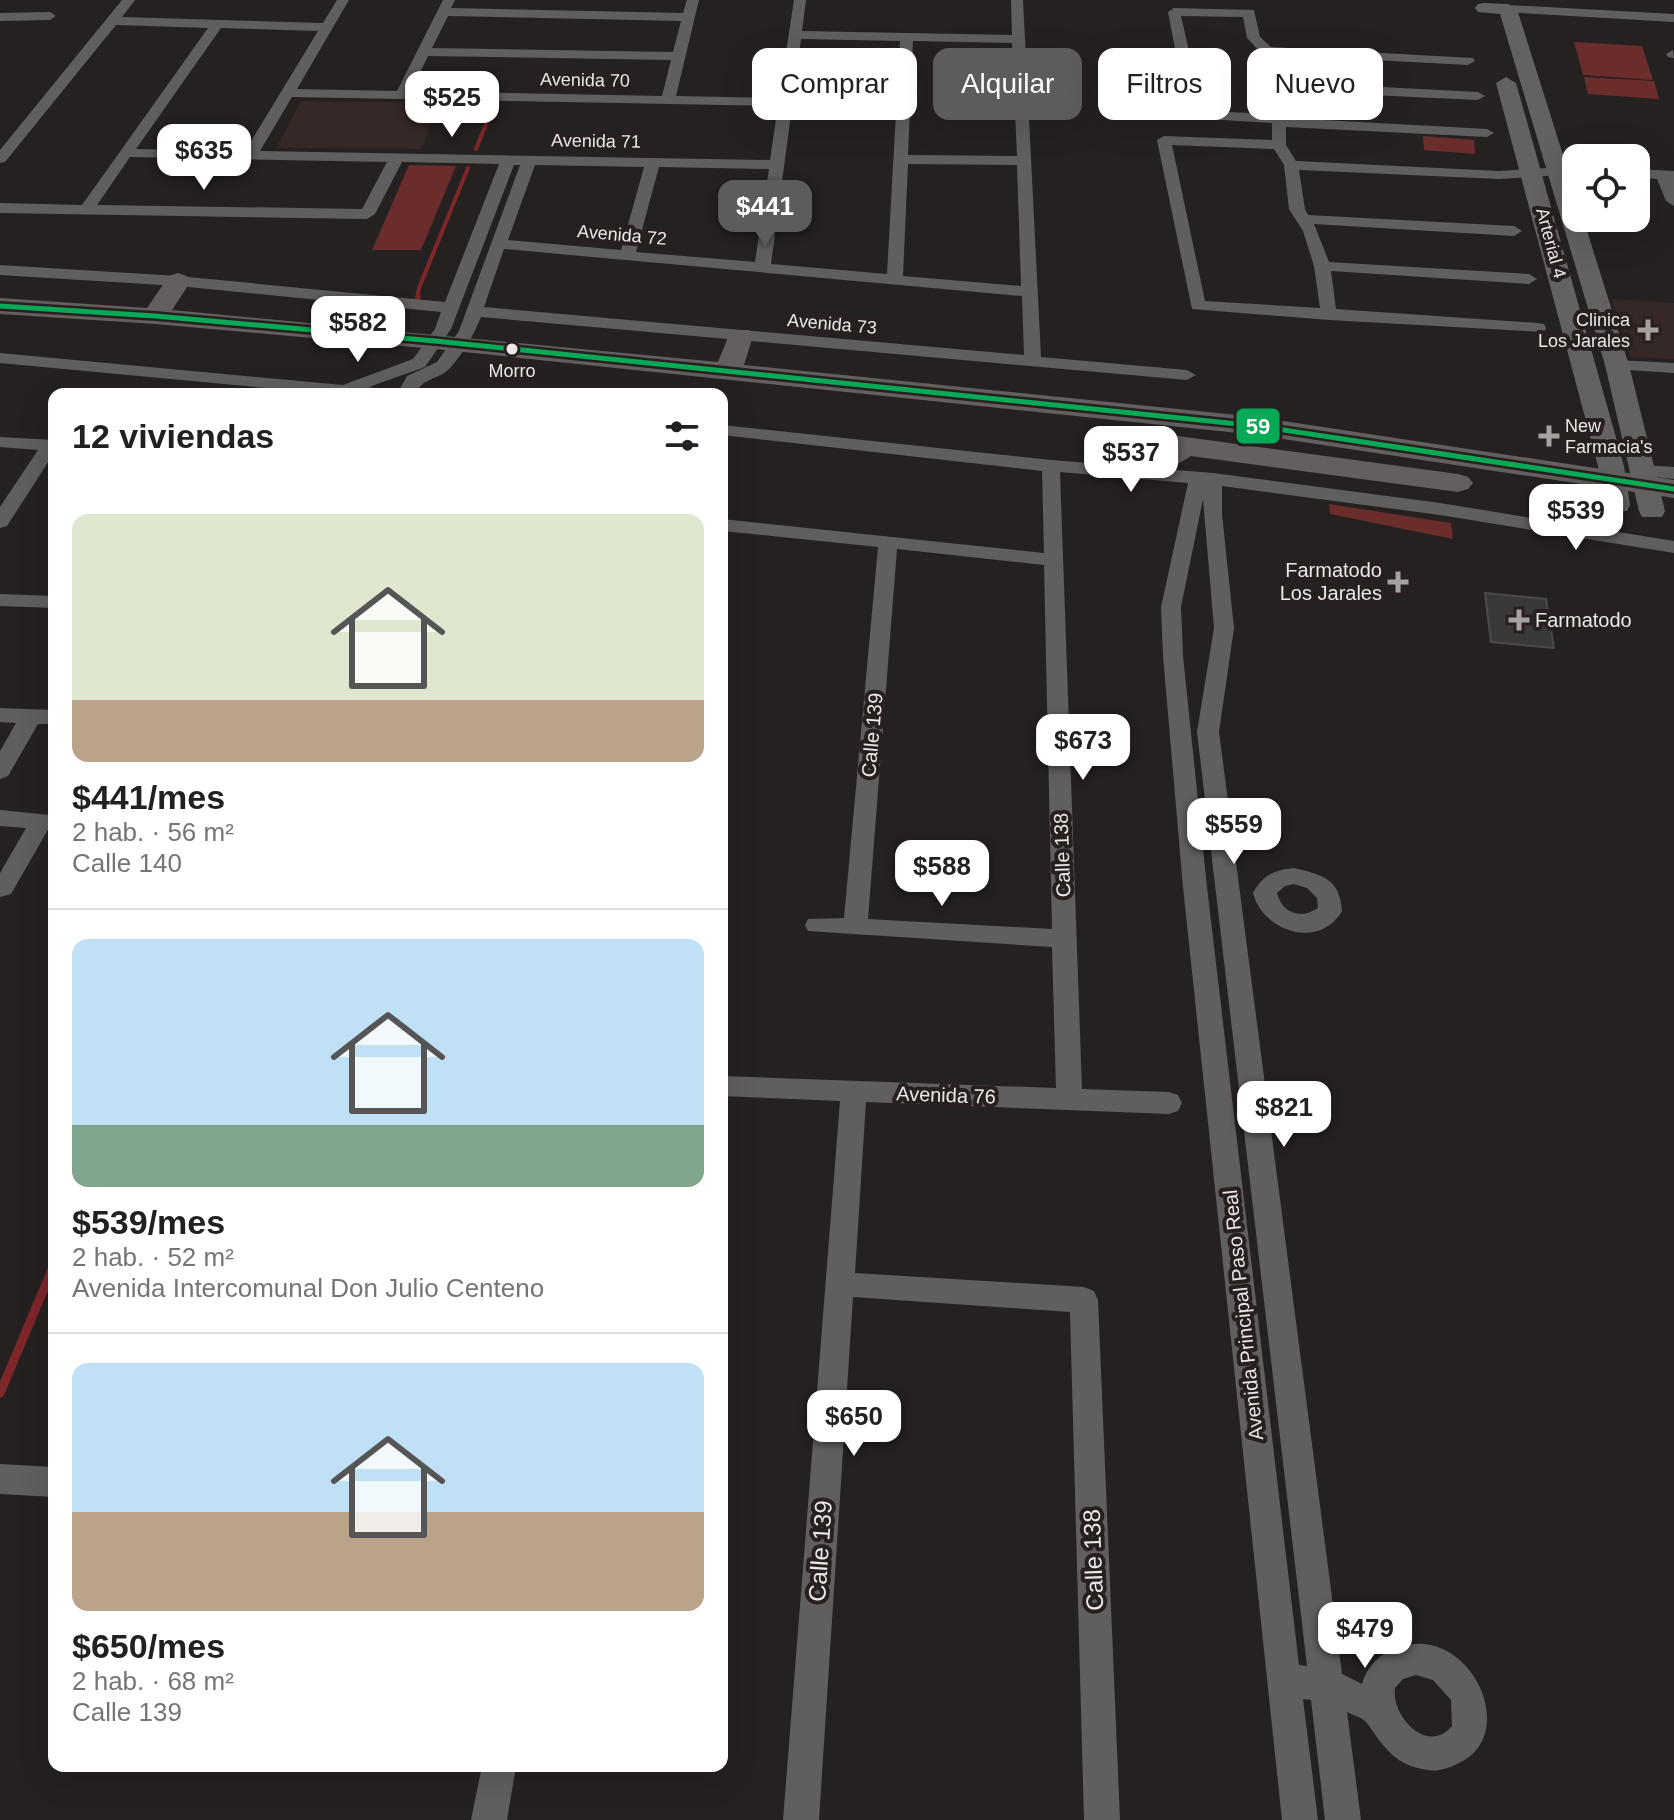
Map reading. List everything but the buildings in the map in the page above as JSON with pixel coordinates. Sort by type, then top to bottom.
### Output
[{"type":"main road","points":[[155,316],[178,281]]},
{"type":"main road","points":[[0,306],[155,316],[1188,445],[1616,492],[1661,491]]},
{"type":"main road","points":[[0,327],[439,353]]},
{"type":"main road","points":[[722,387],[740,336]]},
{"type":"main road","points":[[722,387],[1257,426],[1616,492]]},
{"type":"main road","points":[[1130,472],[1166,459],[1188,445]]},
{"type":"street","points":[[0,159],[129,0]]},
{"type":"street","points":[[250,155],[343,0]]},
{"type":"street","points":[[668,99],[693,0]]},
{"type":"street","points":[[793,48],[800,0]]},
{"type":"street","points":[[1017,0],[1033,363]]},
{"type":"street","points":[[402,95],[446,6],[689,17]]},
{"type":"street","name":"Arterial 4","points":[[1508,9],[1562,155]]},
{"type":"street","points":[[1181,48],[1174,12],[1177,10],[1249,13],[1254,38],[1266,48]]},
{"type":"street","points":[[1483,10],[1674,18]]},
{"type":"street","points":[[2,19],[50,16]]},
{"type":"street","points":[[113,21],[327,27]]},
{"type":"street","points":[[86,210],[217,24]]},
{"type":"street","points":[[795,35],[1019,39]]},
{"type":"street","points":[[895,279],[907,37]]},
{"type":"street","points":[[423,52],[679,56]]},
{"type":"street","points":[[1383,57],[1468,61]]},
{"type":"street","name":"Arterial 4","points":[[1501,67],[1616,492],[1615,537]]},
{"type":"street","points":[[1383,91],[1478,96]]},
{"type":"street","name":"Avenida 70","points":[[287,93],[752,101]]},
{"type":"street","points":[[762,268],[783,120]]},
{"type":"street","points":[[1329,315],[1322,266],[1311,231],[1297,209],[1291,165],[1279,145],[1280,120],[1487,133]]},
{"type":"street","points":[[1279,145],[1164,140],[1198,305],[1538,328]]},
{"type":"street","name":"Avenida 71","points":[[127,153],[777,165]]},
{"type":"street","points":[[0,208],[367,214],[397,158]]},
{"type":"street","points":[[901,159],[1024,161]]},
{"type":"street","points":[[439,353],[452,308],[508,160]]},
{"type":"street","points":[[409,388],[474,311],[529,160]]},
{"type":"street","points":[[627,256],[653,162]]},
{"type":"street","points":[[1291,165],[1500,188]]},
{"type":"street","points":[[1311,178],[1404,171],[1499,175],[1562,169]]},
{"type":"street","points":[[1668,175],[1674,201]]},
{"type":"street","points":[[1303,219],[1514,231]]},
{"type":"street","name":"Arterial 4","points":[[1583,232],[1617,365],[1661,491],[1652,543]]},
{"type":"street","name":"Avenida 72","points":[[497,244],[1029,292]]},
{"type":"street","points":[[1322,266],[1529,279]]},
{"type":"street","points":[[0,270],[178,281],[452,308]]},
{"type":"street","name":"Avenida 73","points":[[474,311],[1187,375]]},
{"type":"street","points":[[350,388],[439,353]]},
{"type":"street","points":[[0,358],[242,387],[276,388]]},
{"type":"street","points":[[1583,363],[1674,368]]},
{"type":"street","points":[[378,388],[384,377]]},
{"type":"street","points":[[728,431],[1051,466],[1206,478],[1674,547]]},
{"type":"street","points":[[0,442],[48,445]]},
{"type":"street","points":[[0,522],[48,451]]},
{"type":"street","name":"Calle 138","points":[[1051,466],[1069,1099]]},
{"type":"street","name":"Avenida Principal Paso Real","points":[[1206,478],[1171,607],[1174,667],[1195,887],[1300,1820]]},
{"type":"street","name":"Avenida Principal Paso Real","points":[[1206,478],[1224,628],[1208,732],[1343,1820]]},
{"type":"street","points":[[728,529],[1054,560]]},
{"type":"street","name":"Calle 139","points":[[855,927],[888,543]]},
{"type":"street","points":[[0,600],[48,602]]},
{"type":"street","points":[[1174,667],[1219,671]]},
{"type":"street","points":[[0,715],[43,716]]},
{"type":"street","points":[[0,771],[43,716]]},
{"type":"street","points":[[0,818],[42,821],[3,888],[0,888]]},
{"type":"street","points":[[1195,887],[1227,889],[1266,898]]},
{"type":"street","points":[[817,925],[1064,939]]},
{"type":"street","name":"Avenida 76","points":[[728,1086],[1169,1103]]},
{"type":"street","name":"Calle 139","points":[[801,1820],[854,1091]]},
{"type":"street","name":"Calle 138","points":[[839,1284],[1084,1300],[1102,1820]]},
{"type":"street","points":[[0,1479],[48,1482]]},
{"type":"street","points":[[1284,1681],[1326,1684],[1378,1709]]},
{"type":"street","points":[[489,1820],[498,1772]]},
{"type":"shaded area","points":[[1574,42],[1642,46],[1653,80],[1583,75]]},
{"type":"shaded area","points":[[1584,77],[1654,81],[1659,99],[1588,94]]},
{"type":"shaded area","points":[[301,101],[440,103],[421,149],[276,148]]},
{"type":"shaded area","points":[[1423,136],[1474,140],[1475,154],[1424,150]]},
{"type":"shaded area","points":[[409,165],[456,166],[421,250],[372,250]]},
{"type":"shaded area","name":"Clinica Los Jarales","points":[[1612,299],[1674,303],[1674,359],[1630,357]]},
{"type":"shaded area","points":[[1329,504],[1451,523],[1453,539],[1330,514]]},
{"type":"waterway","points":[[476,149],[495,102]]},
{"type":"waterway","points":[[417,299],[468,168]]},
{"type":"waterway","points":[[417,301],[418,297]]},
{"type":"waterway","points":[[0,1393],[48,1279]]},
{"type":"transit line","name":"59","points":[[0,306],[155,316],[435,341],[1257,426],[1674,489]]},
{"type":"place","name":"Clinica Los Jarales","points":[[1648,330]]},
{"type":"place","name":"Morro","points":[[512,349]]},
{"type":"place","name":"New Farmacia's","points":[[1549,436]]},
{"type":"place","name":"Farmatodo Los Jarales","points":[[1398,582]]},
{"type":"place","name":"Farmatodo","points":[[1519,620]]}]
